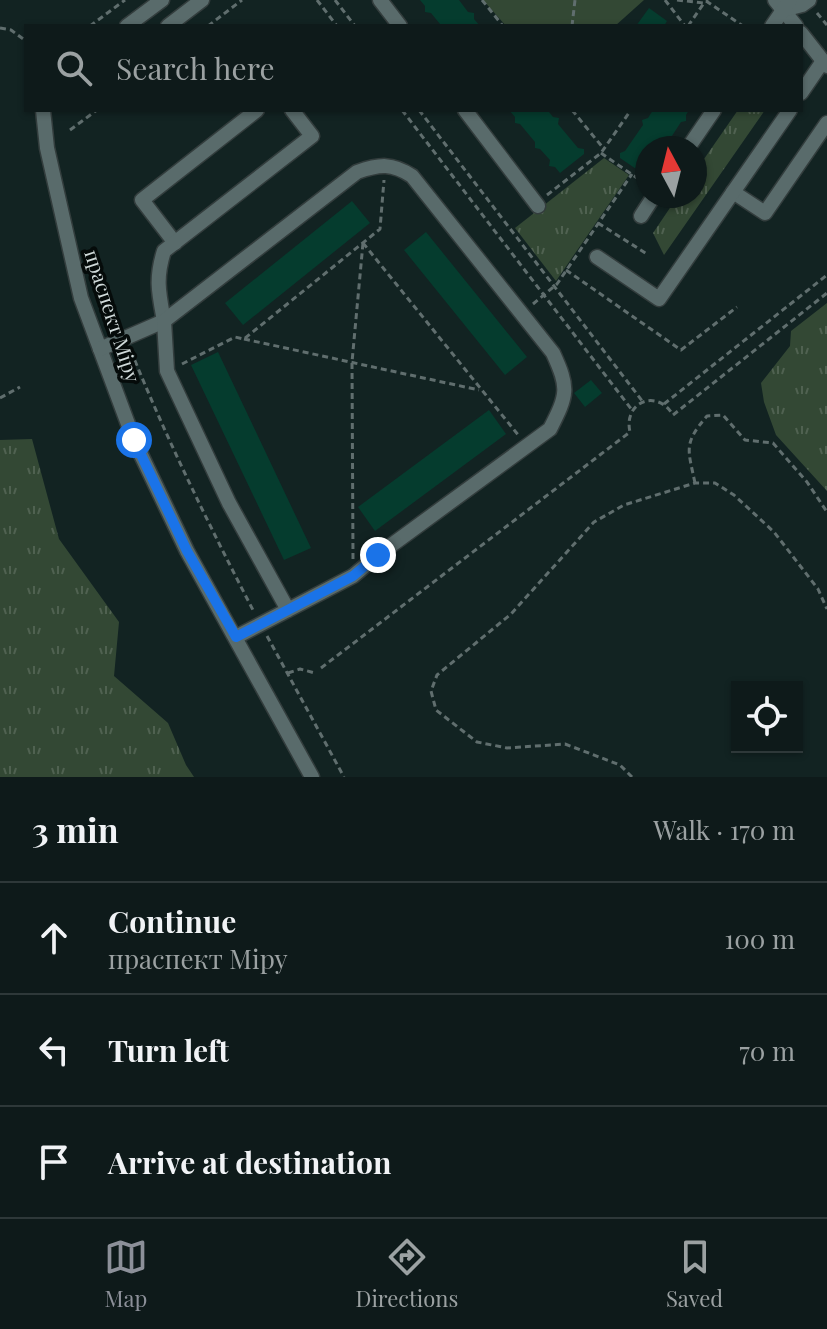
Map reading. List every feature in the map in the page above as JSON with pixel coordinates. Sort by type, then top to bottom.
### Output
[{"type":"street","points":[[130,24],[162,0]]},
{"type":"street","points":[[171,24],[202,0]]},
{"type":"street","points":[[380,0],[398,24]]},
{"type":"street","points":[[783,3],[802,5],[809,0]]},
{"type":"street","points":[[773,24],[783,3]]},
{"type":"street","points":[[783,3],[795,24]]},
{"type":"street","points":[[803,36],[825,64],[803,91]]},
{"type":"street","points":[[175,243],[142,200],[254,112]]},
{"type":"street","points":[[288,610],[229,503],[167,371],[158,269],[164,251],[312,136],[294,112]]},
{"type":"street","points":[[467,112],[541,202]]},
{"type":"street","points":[[696,136],[713,112]]},
{"type":"street","points":[[597,257],[659,299],[789,112]]},
{"type":"street","name":"праспект Міру","points":[[44,115],[47,148],[81,298],[134,440],[187,551],[312,777]]},
{"type":"street","points":[[733,192],[765,213],[827,123]]},
{"type":"street","points":[[100,349],[164,321],[357,172],[385,165],[399,168],[412,176],[553,353],[564,376],[564,402],[550,429],[353,576],[236,637]]},
{"type":"street","points":[[641,216],[646,208]]},
{"type":"path","points":[[93,24],[125,0]]},
{"type":"path","points":[[211,24],[242,0]]},
{"type":"path","points":[[317,0],[335,24]]},
{"type":"path","points":[[335,0],[353,24]]},
{"type":"path","points":[[482,0],[501,24]]},
{"type":"path","points":[[572,24],[575,0]]},
{"type":"path","points":[[665,0],[684,24]]},
{"type":"path","points":[[677,0],[706,1],[740,24]]},
{"type":"path","points":[[688,24],[706,1]]},
{"type":"path","points":[[0,28],[11,30],[24,40]]},
{"type":"path","points":[[70,130],[94,112]]},
{"type":"path","points":[[404,112],[632,410]]},
{"type":"path","points":[[421,112],[643,402]]},
{"type":"path","points":[[573,112],[602,151],[635,176]]},
{"type":"path","points":[[541,202],[602,151],[630,112]]},
{"type":"path","points":[[244,339],[380,229],[385,165]]},
{"type":"path","points":[[521,314],[554,286],[632,174]]},
{"type":"path","points":[[598,223],[647,254]]},
{"type":"path","points":[[353,576],[352,362],[363,243]]},
{"type":"path","points":[[363,243],[526,446]]},
{"type":"path","points":[[566,270],[681,350],[737,307]]},
{"type":"path","points":[[664,404],[827,275]]},
{"type":"path","points":[[321,668],[630,432],[628,424],[632,410],[651,400],[664,404],[673,415],[827,293]]},
{"type":"path","points":[[167,371],[235,337],[482,390]]},
{"type":"path","points":[[127,339],[209,523],[344,777]]},
{"type":"path","points":[[0,398],[20,387]]},
{"type":"path","points":[[695,483],[688,449],[691,434],[707,416],[723,415],[745,440],[773,443],[807,482],[827,512]]},
{"type":"path","points":[[632,777],[620,765],[565,744],[507,748],[477,742],[436,710],[431,691],[437,675],[511,614],[594,522],[624,505],[695,483],[715,483],[734,495],[774,532],[818,589],[827,609]]},
{"type":"path","points":[[287,674],[300,669],[315,673]]},
{"type":"green space","points":[[483,0],[644,0],[617,24],[504,24]]},
{"type":"green space","points":[[737,112],[764,112],[707,193],[707,155]]},
{"type":"green space","points":[[604,158],[629,175],[556,281],[515,228]]},
{"type":"green space","points":[[670,208],[697,208],[664,255],[653,233]]},
{"type":"green space","points":[[827,303],[827,491],[776,435],[761,383],[790,346],[791,331]]},
{"type":"green space","points":[[32,439],[59,539],[119,622],[114,676],[168,723],[194,777],[0,777],[0,440]]},
{"type":"building","points":[[420,0],[459,0],[468,12],[474,13],[478,24],[440,24],[431,13],[425,12]]},
{"type":"building","points":[[649,8],[667,21],[665,24],[637,24]]},
{"type":"building","points":[[511,112],[549,112],[559,118],[558,124],[578,148],[584,149],[584,154],[560,173],[549,166],[550,160],[535,148],[535,142],[520,124],[515,123]]},
{"type":"building","points":[[652,112],[688,112],[686,121],[681,122],[672,136],[635,136],[643,125],[642,120]]},
{"type":"building","points":[[635,137],[635,168],[620,158],[620,153]]},
{"type":"building","points":[[352,201],[370,223],[243,325],[225,303]]},
{"type":"building","points":[[426,232],[527,357],[505,375],[404,250]]},
{"type":"building","points":[[218,352],[311,548],[284,560],[191,365]]},
{"type":"building","points":[[591,380],[602,393],[585,407],[574,393]]},
{"type":"building","points":[[489,410],[506,434],[375,531],[358,507]]},
{"type":"route","points":[[134,440],[187,551],[236,637],[353,576],[378,555]]}]
